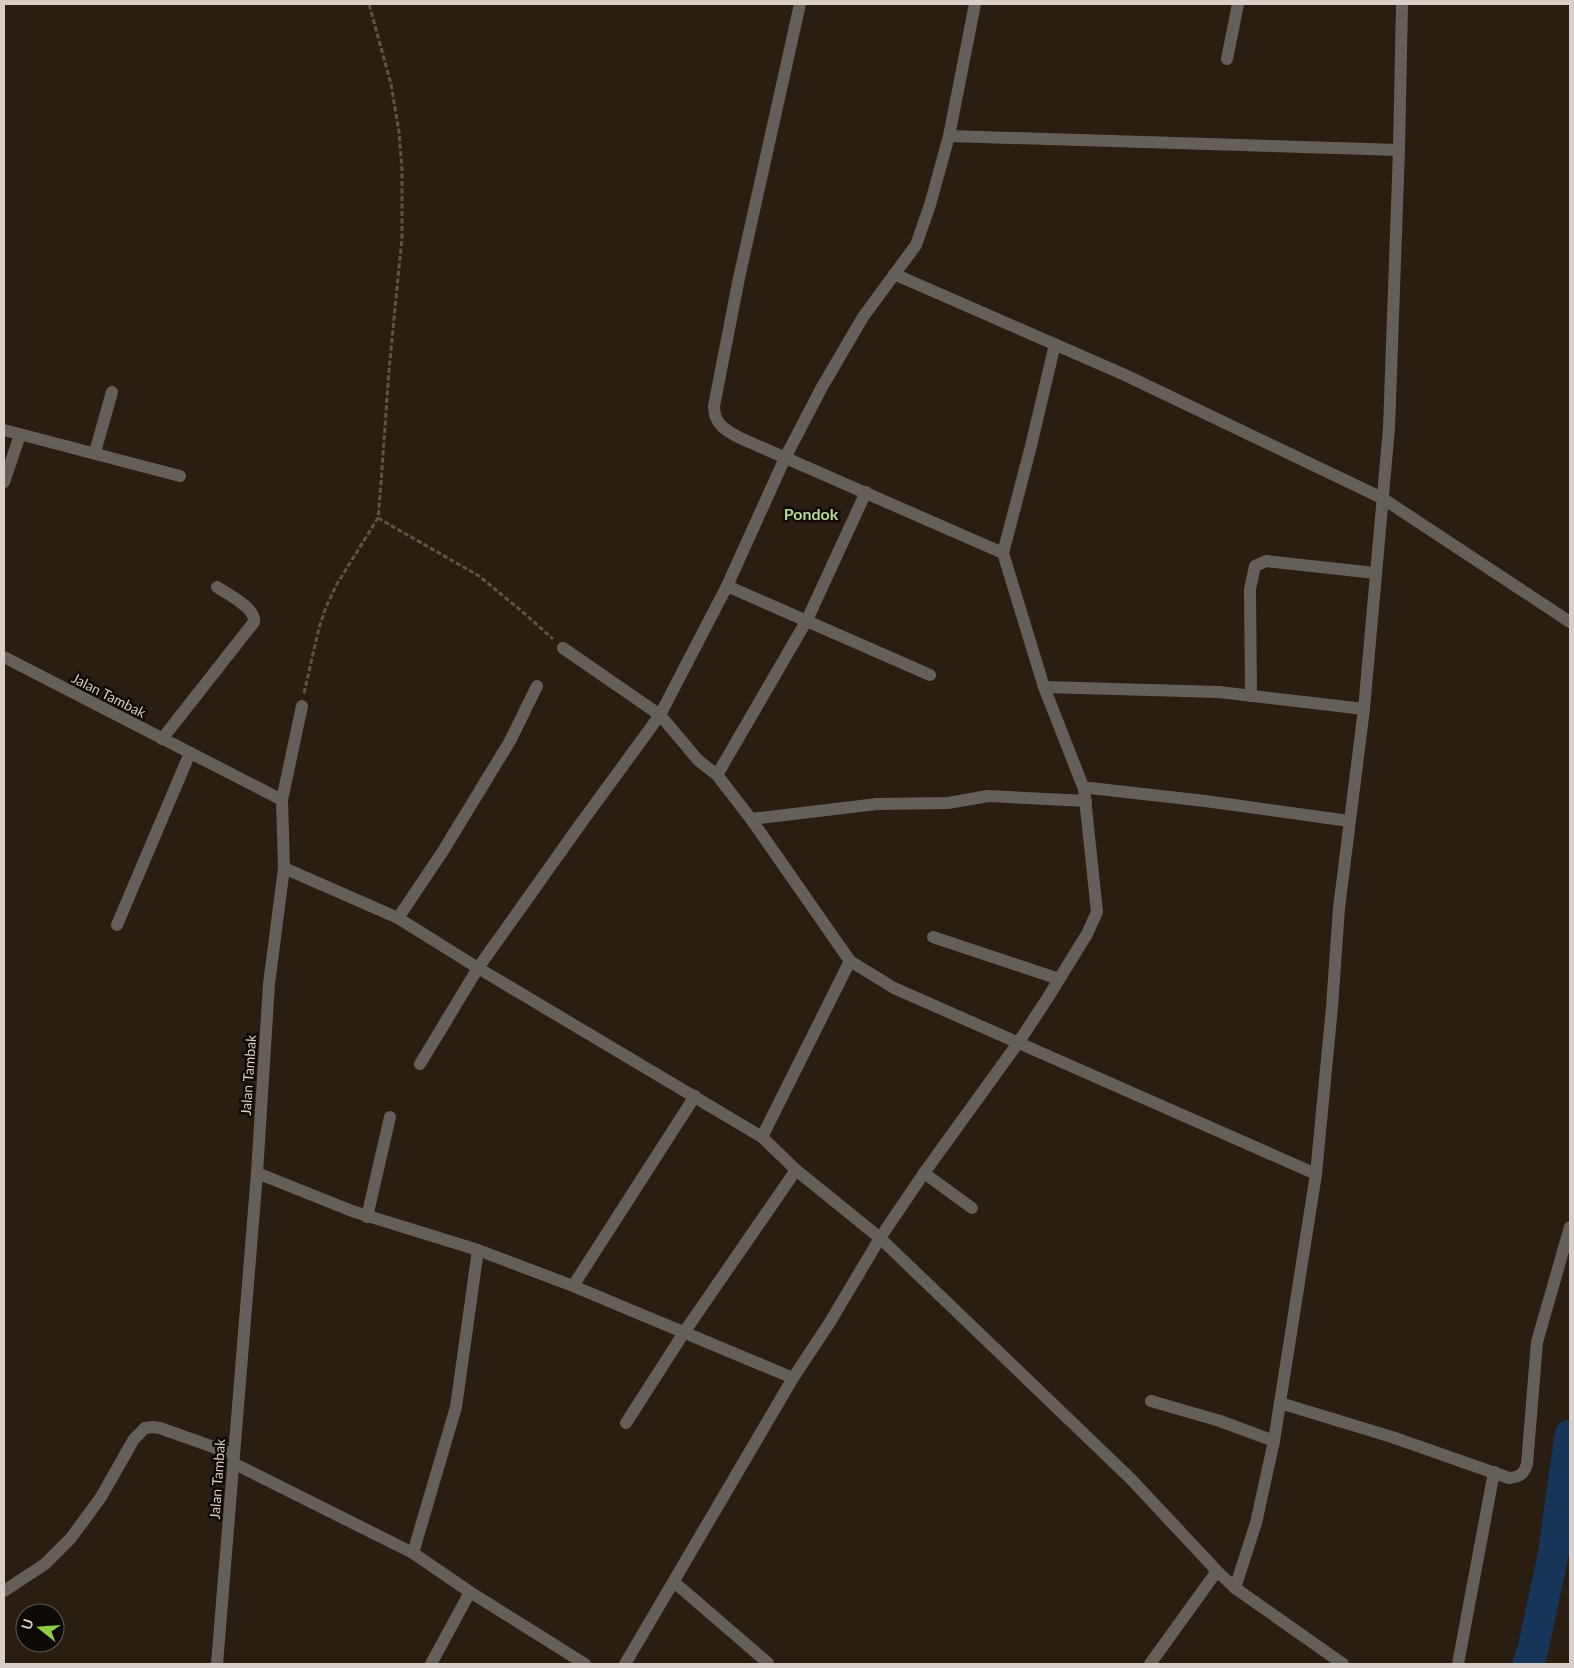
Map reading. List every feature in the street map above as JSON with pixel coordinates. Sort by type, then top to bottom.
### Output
[{"type":"street","points":[[800,4],[739,278],[714,406],[714,415],[717,422],[728,432],[1003,553]]},
{"type":"street","points":[[420,1064],[478,968],[578,826],[660,715],[728,586],[785,458],[842,351],[863,317],[916,245],[930,205],[948,136],[975,4]]},
{"type":"street","points":[[1227,59],[1238,4]]},
{"type":"street","points":[[1235,1588],[1256,1524],[1274,1441],[1316,1174],[1339,908],[1364,709],[1389,428],[1402,4]]},
{"type":"street","points":[[948,136],[1399,150]]},
{"type":"street","points":[[894,274],[1125,375],[1382,498],[1570,622]]},
{"type":"street","points":[[625,1664],[793,1378],[830,1322],[880,1238],[924,1172],[1018,1043],[1087,934],[1097,912],[1087,793],[1047,687],[1003,553],[1056,344]]},
{"type":"street","points":[[94,452],[112,392]]},
{"type":"street","points":[[4,430],[180,476]]},
{"type":"street","points":[[4,482],[20,434]]},
{"type":"street","points":[[717,775],[807,620],[866,492]]},
{"type":"street","points":[[1251,696],[1250,589],[1254,566],[1266,561],[1375,573]]},
{"type":"street","points":[[728,586],[930,675]]},
{"type":"street","points":[[162,739],[254,622],[253,613],[248,608],[217,588]]},
{"type":"street","points":[[563,648],[660,715],[698,760],[717,775],[751,818],[850,961],[894,988],[1316,1174]]},
{"type":"street","name":"Jalan Tambak","points":[[4,657],[282,800],[284,868],[269,984],[242,1370],[217,1664]]},
{"type":"street","points":[[398,918],[510,741],[537,686]]},
{"type":"street","points":[[1047,687],[1219,692],[1364,709]]},
{"type":"street","points":[[282,800],[302,706]]},
{"type":"street","points":[[117,924],[190,753]]},
{"type":"street","points":[[751,818],[878,804],[948,803],[988,796],[1087,793],[1107,790],[1349,821]]},
{"type":"street","points":[[284,868],[398,918],[478,968],[762,1137],[796,1170],[880,1238],[1132,1479],[1235,1588],[1335,1662]]},
{"type":"street","points":[[933,937],[1059,979]]},
{"type":"street","points":[[762,1137],[850,961]]},
{"type":"street","points":[[573,1286],[695,1096]]},
{"type":"street","points":[[367,1216],[390,1117]]},
{"type":"street","points":[[626,1422],[796,1170]]},
{"type":"street","points":[[924,1172],[972,1208]]},
{"type":"street","points":[[257,1173],[367,1216],[478,1250],[573,1286],[793,1378]]},
{"type":"street","points":[[1280,1403],[1384,1434],[1509,1478],[1516,1478],[1525,1471],[1527,1464],[1537,1342],[1570,1227]]},
{"type":"street","points":[[413,1553],[456,1407],[478,1250]]},
{"type":"street","points":[[1151,1402],[1220,1421],[1274,1441]]},
{"type":"street","points":[[4,1591],[45,1564],[72,1538],[101,1497],[134,1439],[145,1428],[153,1427],[160,1428],[234,1459],[413,1553],[470,1592],[585,1664]]},
{"type":"street","points":[[1458,1664],[1494,1472]]},
{"type":"street","points":[[1150,1664],[1217,1571]]},
{"type":"street","points":[[674,1582],[768,1663]]},
{"type":"street","points":[[431,1664],[470,1592]]},
{"type":"path","points":[[302,706],[309,665],[326,608],[337,584],[378,518],[389,370],[402,237],[403,200],[399,132],[391,84],[368,4]]},
{"type":"path","points":[[378,518],[479,576],[563,648]]},
{"type":"waterway","points":[[1528,1664],[1553,1556],[1570,1435]]},
{"type":"district","name":"Pondok","points":[[811,513]]}]
